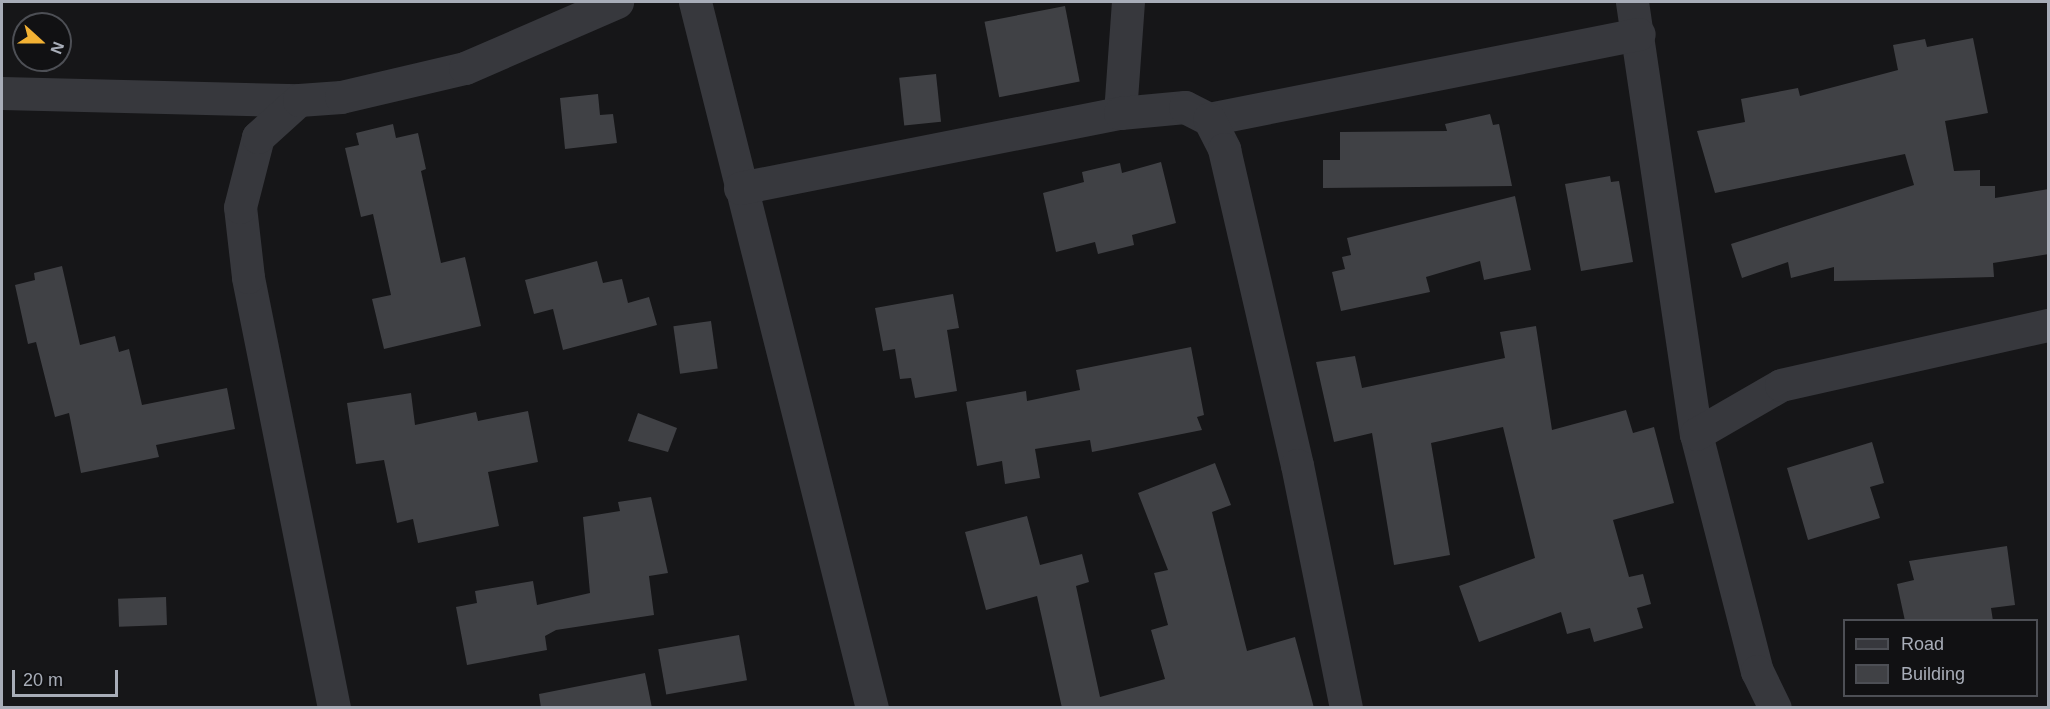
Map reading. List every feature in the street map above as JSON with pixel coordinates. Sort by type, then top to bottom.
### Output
[{"type":"street","points":[[2,93],[299,100],[341,97],[465,68],[617,2]]},
{"type":"street","points":[[695,2],[872,708]]},
{"type":"street","points":[[1120,113],[1128,2]]},
{"type":"street","points":[[1632,2],[1639,34],[1696,434],[1757,671],[1775,708]]},
{"type":"street","points":[[1209,120],[1639,34]]},
{"type":"street","points":[[299,100],[258,137],[240,207],[248,277],[334,708]]},
{"type":"street","points":[[740,188],[1120,113],[1185,107],[1209,120],[1224,149],[1297,465],[1346,708]]},
{"type":"street","points":[[1696,434],[1781,385],[2049,325]]},
{"type":"building","points":[[1065,6],[1080,82],[999,97],[985,22]]},
{"type":"building","points":[[1973,38],[1988,113],[1945,121],[1954,171],[1980,170],[1980,186],[1995,186],[1995,198],[2049,189],[2049,254],[1993,263],[1994,277],[1834,281],[1834,267],[1791,278],[1788,262],[1742,278],[1731,244],[1914,185],[1905,154],[1715,193],[1697,131],[1745,122],[1741,99],[1798,88],[1800,96],[1898,70],[1893,45],[1925,39],[1927,47]]},
{"type":"building","points":[[936,74],[941,122],[904,126],[899,78]]},
{"type":"building","points":[[598,94],[600,115],[613,114],[617,143],[565,149],[560,98]]},
{"type":"building","points":[[1490,114],[1493,125],[1499,124],[1512,186],[1323,188],[1323,160],[1340,160],[1340,132],[1447,131],[1445,124]]},
{"type":"building","points":[[393,124],[396,138],[418,133],[426,169],[421,171],[441,263],[465,257],[481,326],[384,349],[372,299],[391,295],[373,214],[361,217],[345,148],[359,145],[356,133]]},
{"type":"building","points":[[1161,162],[1176,223],[1132,235],[1134,245],[1098,254],[1095,242],[1056,252],[1043,193],[1084,182],[1082,172],[1120,163],[1122,173]]},
{"type":"building","points":[[1610,176],[1611,182],[1619,181],[1633,262],[1581,271],[1565,184]]},
{"type":"building","points":[[1515,196],[1531,270],[1484,280],[1480,261],[1426,277],[1430,292],[1341,311],[1332,272],[1345,269],[1342,257],[1351,255],[1347,238]]},
{"type":"building","points":[[597,261],[603,283],[622,279],[628,303],[649,297],[657,325],[563,350],[553,309],[534,314],[525,280]]},
{"type":"building","points":[[62,266],[80,345],[115,336],[119,352],[129,349],[142,405],[227,388],[235,429],[156,445],[159,457],[81,473],[69,413],[55,417],[36,342],[28,344],[15,285],[35,280],[34,273]]},
{"type":"building","points":[[953,294],[959,328],[947,330],[957,391],[915,398],[911,378],[900,379],[895,349],[883,351],[875,308]]},
{"type":"building","points":[[711,321],[718,369],[680,374],[673,326]]},
{"type":"building","points":[[1536,326],[1552,430],[1626,410],[1633,433],[1654,427],[1674,503],[1613,520],[1629,577],[1643,574],[1651,604],[1637,608],[1643,628],[1594,642],[1590,628],[1567,634],[1561,612],[1479,642],[1459,586],[1535,558],[1503,427],[1431,443],[1450,555],[1394,565],[1372,433],[1334,442],[1316,362],[1355,356],[1362,388],[1505,358],[1500,332]]},
{"type":"building","points":[[1191,347],[1204,415],[1197,417],[1202,430],[1092,452],[1090,440],[1035,449],[1040,478],[1005,484],[1002,461],[977,466],[966,402],[1026,391],[1027,401],[1080,390],[1076,370]]},
{"type":"building","points":[[411,393],[415,425],[476,412],[478,421],[528,411],[538,462],[488,472],[499,526],[418,543],[413,519],[397,523],[384,460],[356,464],[347,403]]},
{"type":"building","points":[[638,413],[677,428],[668,452],[628,441]]},
{"type":"building","points":[[1872,442],[1884,483],[1870,487],[1880,518],[1808,540],[1787,468]]},
{"type":"building","points":[[1215,463],[1231,505],[1212,512],[1247,651],[1295,637],[1314,708],[1062,708],[1037,596],[986,610],[965,532],[1027,516],[1040,565],[1082,554],[1089,582],[1076,586],[1100,697],[1165,679],[1151,630],[1168,625],[1154,573],[1168,570],[1138,493]]},
{"type":"building","points":[[651,497],[668,573],[649,576],[654,615],[556,630],[545,636],[547,650],[467,665],[456,607],[477,603],[475,591],[533,581],[537,605],[590,593],[583,517],[620,511],[618,502]]},
{"type":"building","points":[[2007,546],[2015,605],[1991,608],[1993,619],[1905,619],[1897,584],[1914,580],[1909,561]]},
{"type":"building","points":[[166,597],[167,625],[119,627],[118,599]]},
{"type":"building","points":[[739,635],[747,680],[666,695],[658,649]]},
{"type":"building","points":[[645,673],[652,708],[541,708],[539,694]]}]
